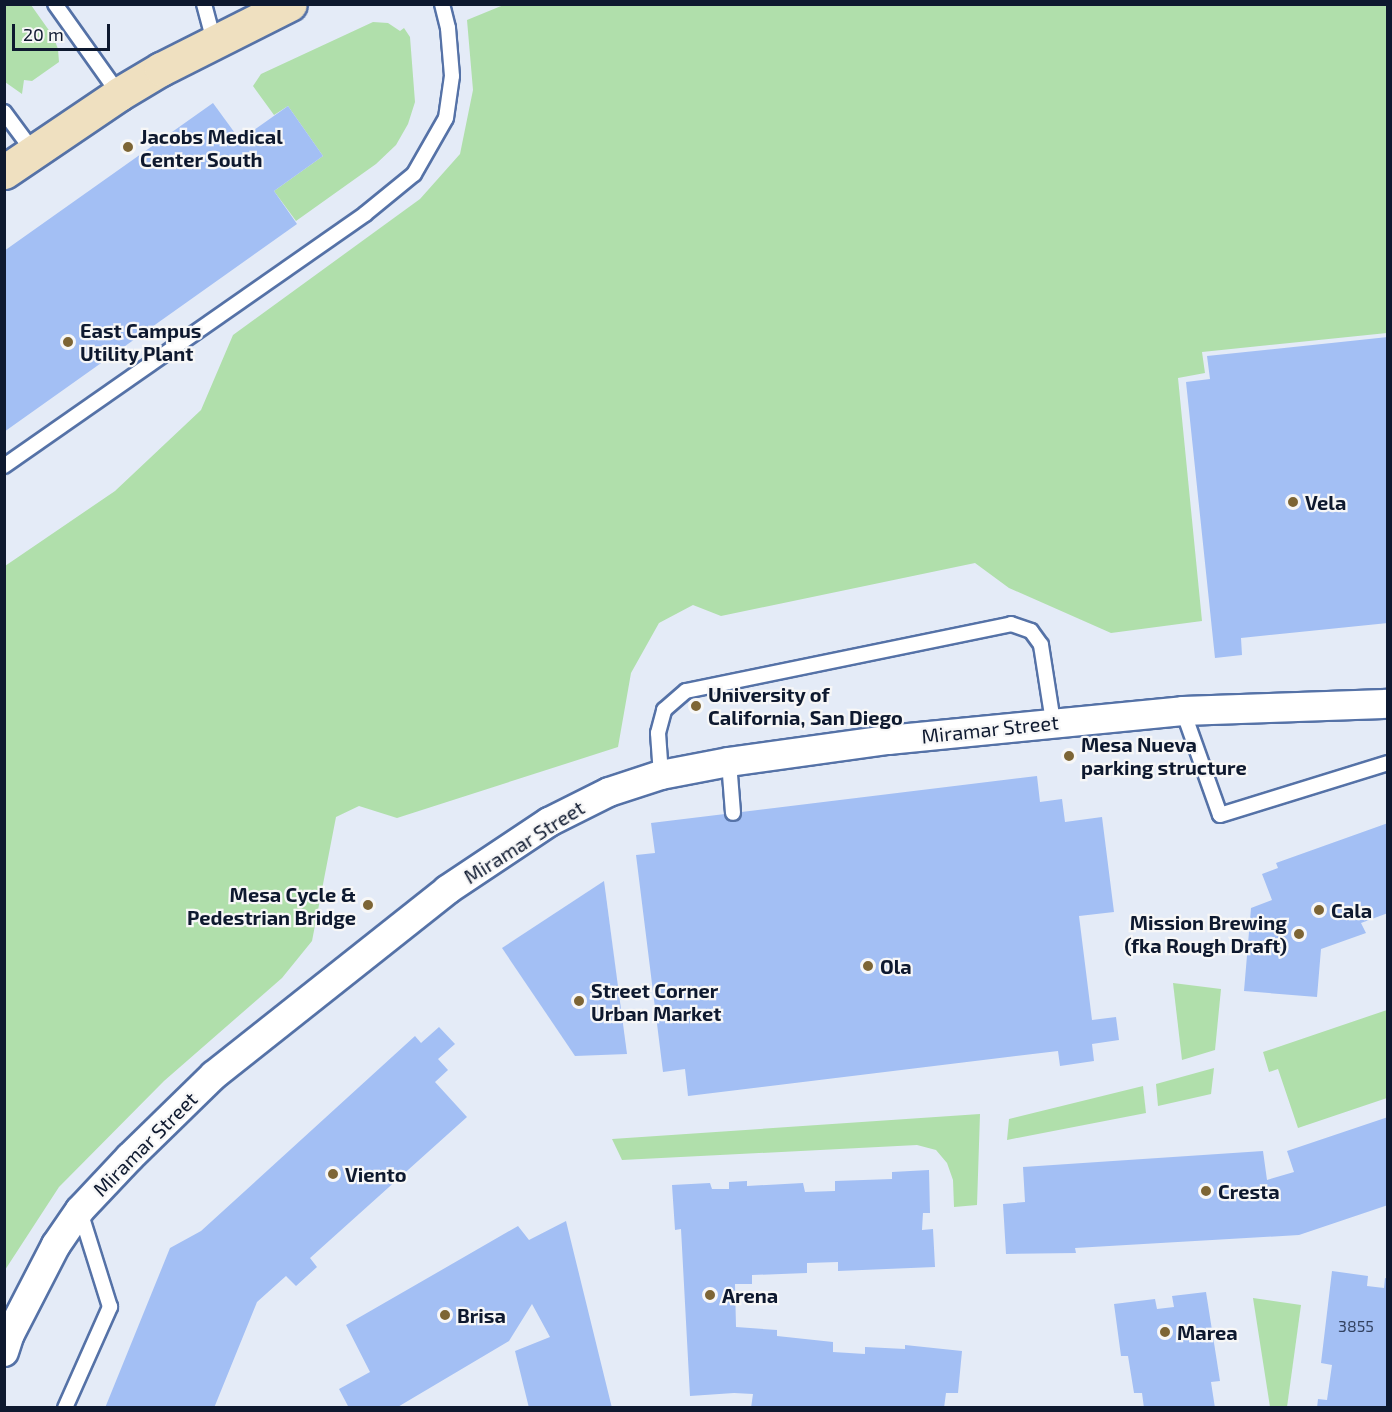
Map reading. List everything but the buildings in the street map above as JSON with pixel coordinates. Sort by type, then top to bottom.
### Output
[{"type":"street","points":[[4,172],[119,94],[214,41],[290,4]]},
{"type":"street","name":"Miramar Street","points":[[6,1340],[56,1245],[80,1210],[214,1075],[447,890],[549,822],[609,792],[661,776],[729,762],[888,740],[1183,711],[1388,704]]},
{"type":"lane","points":[[55,4],[119,94]]},
{"type":"lane","points":[[204,4],[214,41]]},
{"type":"lane","points":[[4,466],[365,214],[414,174],[446,118],[452,76],[448,28],[442,4]]},
{"type":"lane","points":[[4,112],[33,151]]},
{"type":"lane","points":[[661,776],[658,734],[664,710],[686,692],[1011,624],[1031,631],[1041,645],[1053,722]]},
{"type":"lane","points":[[1183,711],[1220,815],[1388,763]]},
{"type":"lane","points":[[729,762],[733,813]]},
{"type":"lane","points":[[65,1407],[110,1307],[80,1210]]},
{"type":"green space","points":[[506,4],[1387,5],[1387,333],[1202,352],[1205,373],[1178,378],[1202,621],[1111,633],[1009,588],[975,563],[721,616],[693,605],[659,623],[631,673],[618,747],[397,818],[359,806],[336,817],[312,941],[282,978],[164,1081],[59,1187],[5,1270],[5,566],[115,491],[201,410],[233,335],[420,199],[460,154],[473,90],[467,20]]},
{"type":"green space","points":[[4,5],[31,5],[53,36],[58,49],[59,62],[32,81],[24,80],[22,94],[5,82]]},
{"type":"green space","points":[[373,22],[388,23],[400,31],[404,28],[410,37],[415,102],[408,124],[396,145],[376,164],[296,221],[274,191],[323,156],[288,106],[274,115],[253,86],[261,74]]},
{"type":"green space","points":[[1173,983],[1221,989],[1215,1050],[1182,1060]]},
{"type":"green space","points":[[1387,1010],[1387,1098],[1298,1128],[1278,1069],[1269,1072],[1263,1052]]},
{"type":"green space","points":[[1214,1068],[1211,1094],[1158,1106],[1156,1084]]},
{"type":"green space","points":[[1143,1086],[1146,1113],[1007,1140],[1009,1119]]},
{"type":"green space","points":[[980,1114],[977,1205],[954,1207],[953,1180],[947,1163],[936,1150],[917,1145],[622,1160],[612,1139]]},
{"type":"green space","points":[[1253,1298],[1301,1305],[1287,1407],[1270,1407]]},
{"type":"place","name":"Jacobs Medical Center South","points":[[128,147]]},
{"type":"place","name":"East Campus Utility Plant","points":[[68,342]]},
{"type":"place","name":"Vela","points":[[1293,502]]},
{"type":"place","name":"University of California, San Diego","points":[[696,706]]},
{"type":"place","name":"Mesa Nueva parking structure","points":[[1069,756]]},
{"type":"place","name":"Mesa Cycle & Pedestrian Bridge","points":[[368,905]]},
{"type":"place","name":"Cala","points":[[1319,910]]},
{"type":"place","name":"Mission Brewing (fka Rough Draft)","points":[[1299,934]]},
{"type":"place","name":"Ola","points":[[868,966]]},
{"type":"place","name":"Street Corner Urban Market","points":[[579,1001]]},
{"type":"place","name":"Viento","points":[[333,1174]]},
{"type":"place","name":"Cresta","points":[[1206,1191]]},
{"type":"place","name":"Arena","points":[[710,1295]]},
{"type":"place","name":"Brisa","points":[[445,1315]]},
{"type":"place","name":"Marea","points":[[1165,1332]]}]
